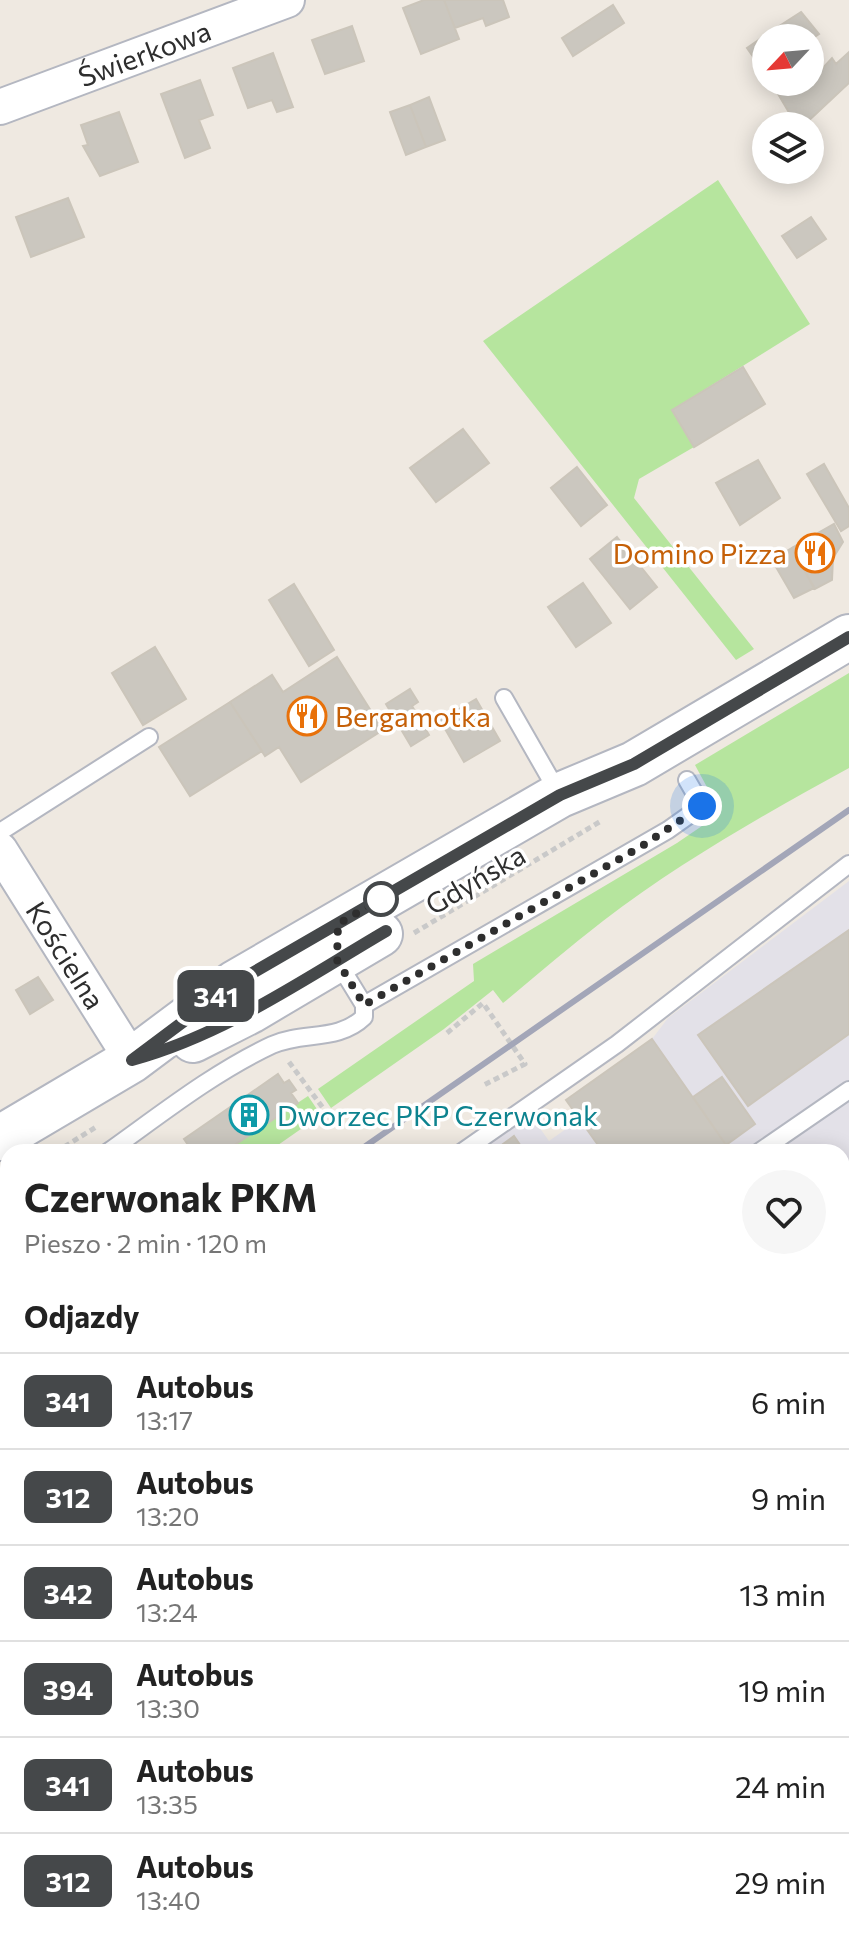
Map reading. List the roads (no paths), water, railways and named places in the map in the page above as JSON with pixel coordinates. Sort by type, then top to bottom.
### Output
[{"type":"main road","name":"Gdyńska","points":[[0,1138],[132,1060],[176,1048],[250,1011],[337,942],[580,809],[634,764],[849,637]]},
{"type":"street","name":"Świerkowa","points":[[0,107],[287,0]]},
{"type":"street","name":"Kościelna","points":[[0,850],[132,1060]]},
{"type":"lane","points":[[504,698],[580,809]]},
{"type":"lane","points":[[0,832],[149,737]]},
{"type":"lane","points":[[364,1005],[668,830],[702,806],[687,780]]},
{"type":"lane","points":[[473,1144],[617,1044],[849,864]]},
{"type":"lane","points":[[119,1144],[191,1094],[274,1044],[307,1036],[333,1035],[352,1028],[364,1017],[364,1005],[337,942]]},
{"type":"lane","points":[[771,1144],[849,1090]]},
{"type":"railway","points":[[369,1144],[849,810]]},
{"type":"place","name":"Domino Pizza","points":[[815,553]]},
{"type":"place","name":"Bergamotka","points":[[307,716]]},
{"type":"place","name":"Dworzec PKP Czerwonak","points":[[249,1115]]}]
